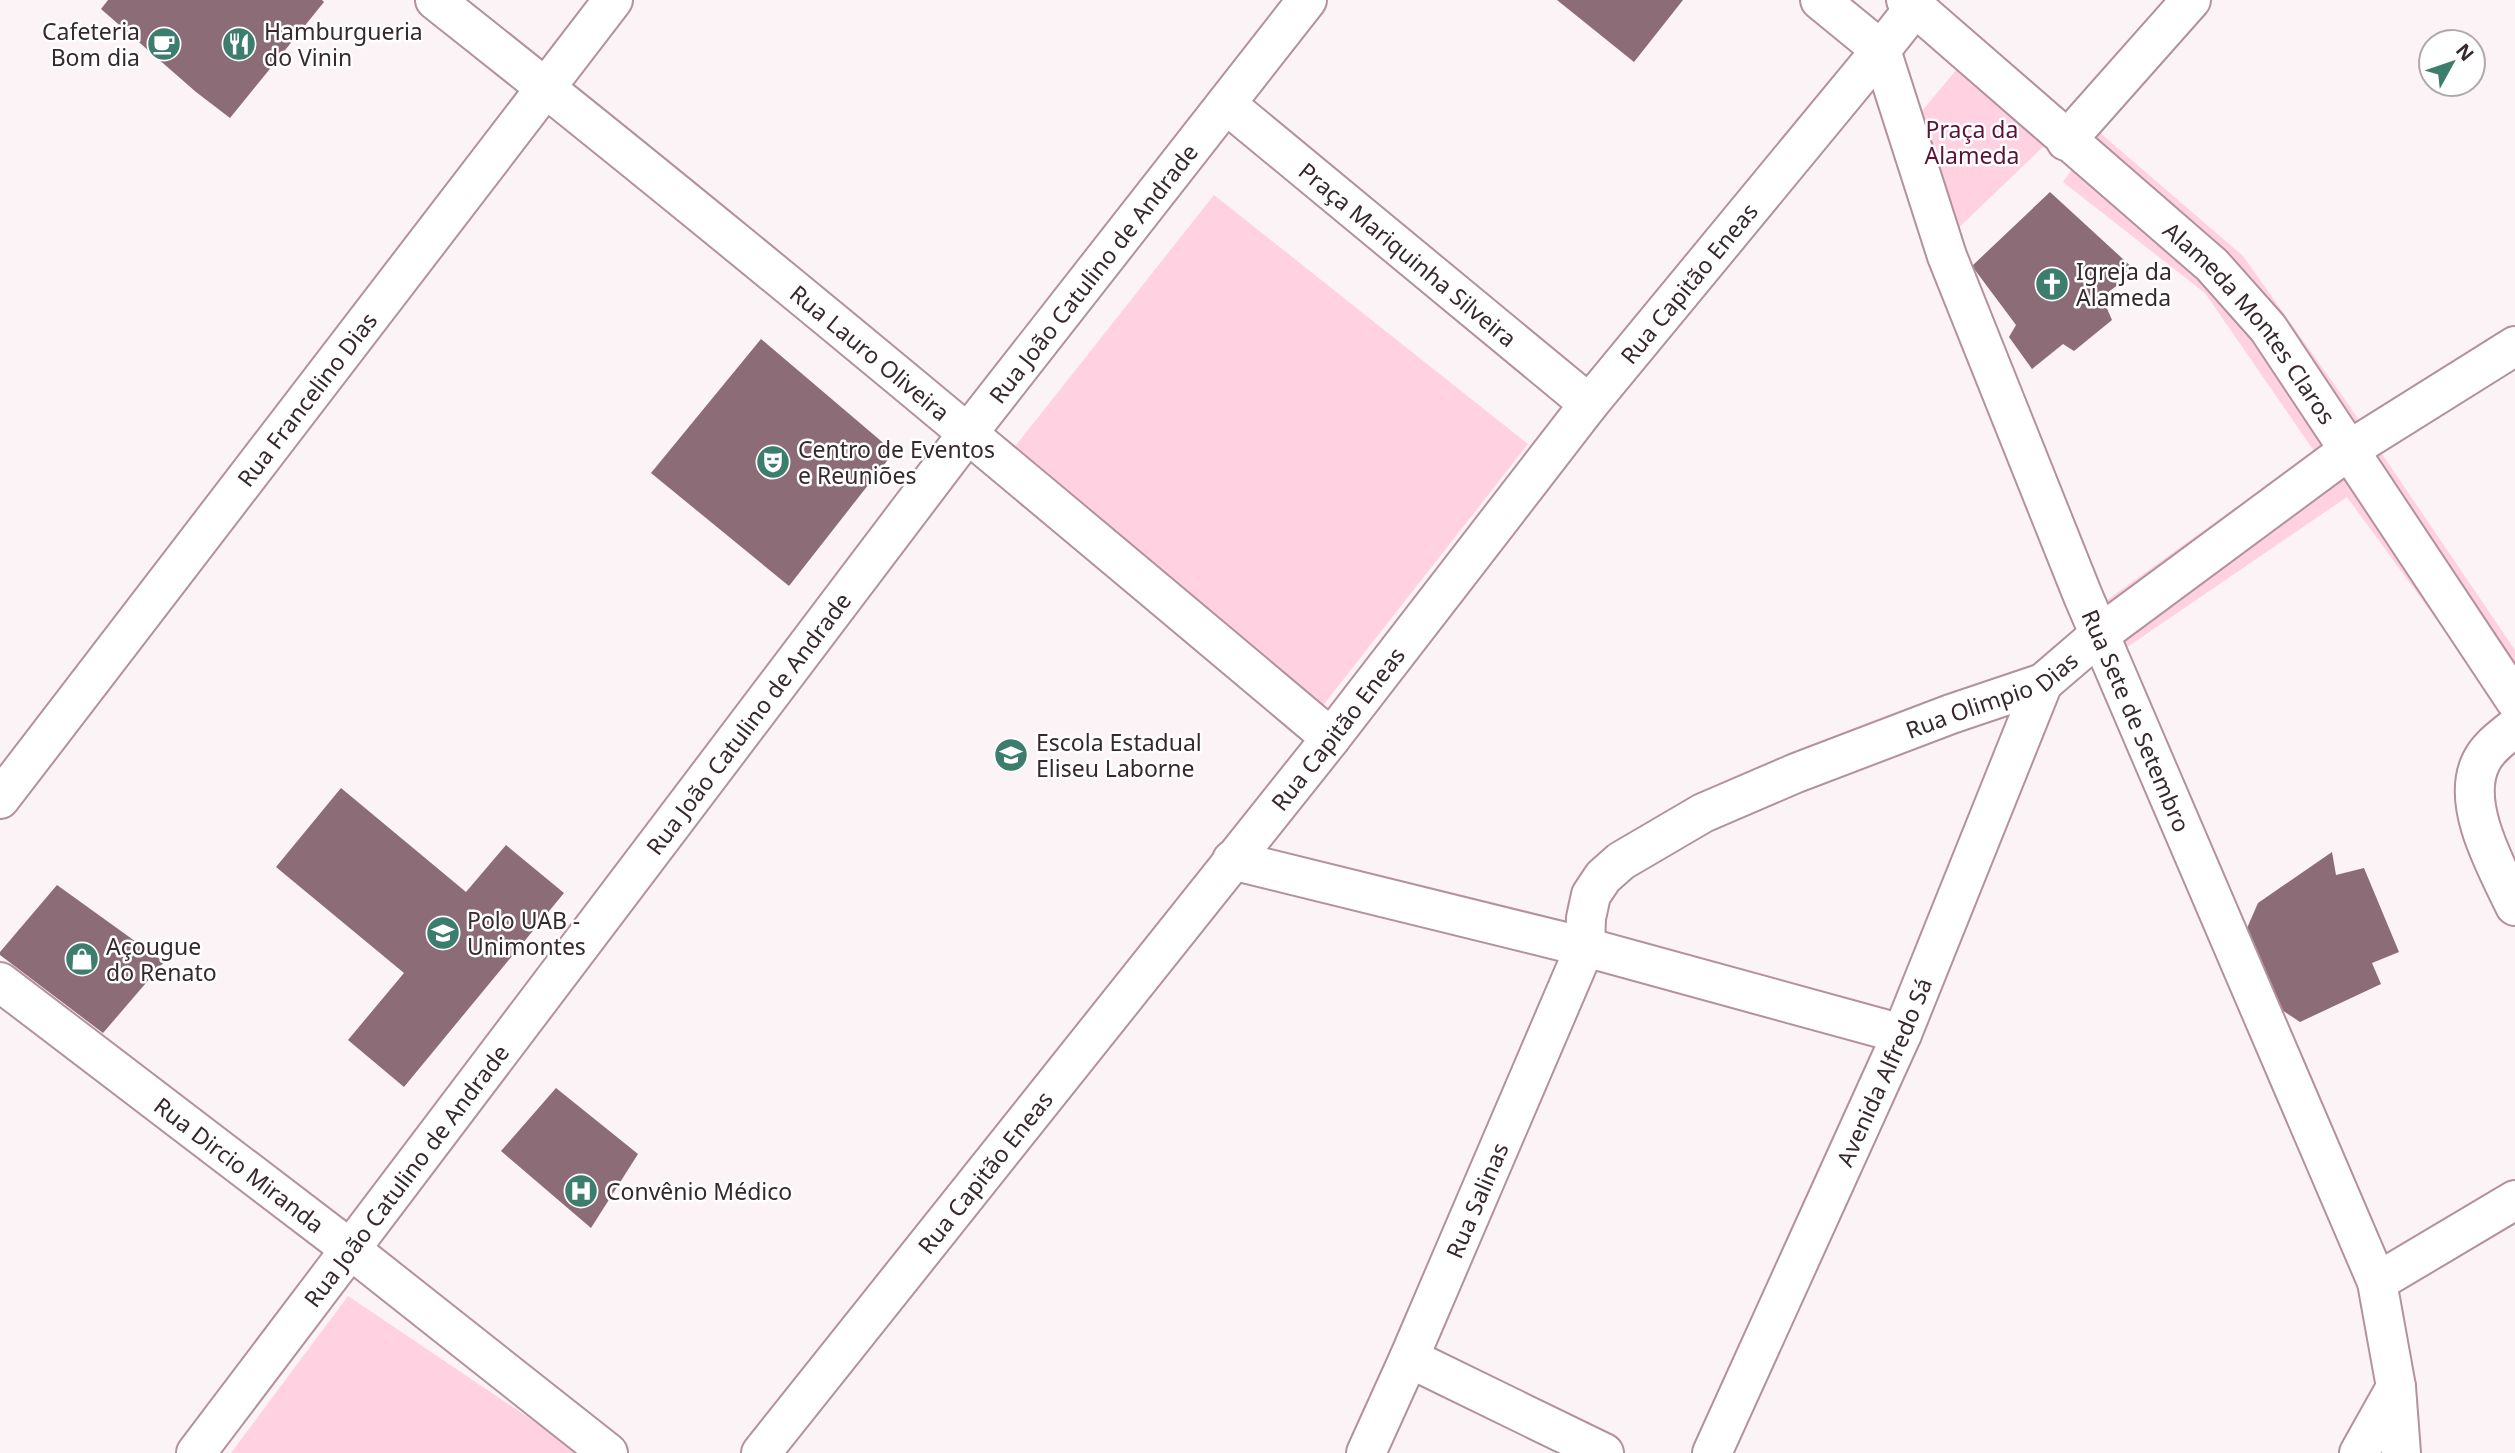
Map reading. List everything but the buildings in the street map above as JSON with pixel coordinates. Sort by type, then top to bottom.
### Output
[{"type":"street","name":"Rua Lauro Oliveira","points":[[435,0],[546,87],[968,433],[1331,738]]},
{"type":"street","name":"Rua Francelino Dias","points":[[0,799],[613,0]]},
{"type":"street","name":"Rua João Catulino de Andrade","points":[[196,1453],[968,433],[1307,0]]},
{"type":"street","points":[[1820,0],[1881,50]]},
{"type":"street","points":[[2066,141],[2191,0]]},
{"type":"street","name":"Rua Capitão Eneas","points":[[761,1453],[1331,738],[1589,404],[1881,50],[1911,4]]},
{"type":"street","name":"Alameda Montes Claros","points":[[1911,4],[2212,265],[2242,296],[2268,328],[2515,699]]},
{"type":"street","name":"Rua Sete de Setembro","points":[[1881,50],[1947,256],[2099,635],[2377,1282],[2396,1387],[2401,1453]]},
{"type":"street","name":"Praça Mariquinha Silveira","points":[[1226,104],[1589,404]]},
{"type":"street","name":"Rua Olimpio Dias","points":[[1585,947],[1586,918],[1591,895],[1604,877],[1621,861],[1703,813],[1796,773],[1951,714],[2043,683],[2099,635],[2349,450],[2515,346]]},
{"type":"street","name":"Avenida Alfredo Sá","points":[[1712,1453],[1902,1034],[2043,683]]},
{"type":"street","points":[[2515,727],[2495,743],[2481,761],[2473,787],[2482,833],[2515,906]]},
{"type":"street","points":[[1232,860],[1585,947],[1902,1034]]},
{"type":"street","name":"Rua Salinas","points":[[1366,1453],[1585,947]]},
{"type":"street","name":"Rua Dircio Miranda","points":[[0,982],[350,1249],[608,1453]]},
{"type":"street","points":[[2377,1282],[2515,1200]]},
{"type":"street","points":[[1409,1358],[1604,1453]]},
{"type":"street","points":[[2359,1453],[2396,1387]]},
{"type":"green space","name":"Praça da Alameda","points":[[1963,62],[2047,143],[1949,237],[1911,124]]},
{"type":"green space","points":[[2099,132],[2243,256],[2348,404],[2515,650],[2515,697],[2502,709],[2347,497],[2120,652],[2096,608],[2314,451],[2205,293],[2063,182]]},
{"type":"green space","points":[[1214,195],[1528,444],[1321,708],[1006,458]]},
{"type":"green space","points":[[348,1296],[581,1453],[231,1453]]},
{"type":"place","name":"Cafeteria Bom dia","points":[[164,44]]},
{"type":"place","name":"Hamburgueria do Vinin","points":[[239,44]]},
{"type":"place","name":"Igreja da Alameda","points":[[2052,284]]},
{"type":"place","name":"Centro de Eventos e Reuniões","points":[[773,462]]},
{"type":"place","name":"Escola Estadual Eliseu Laborne","points":[[1011,755]]},
{"type":"place","name":"Polo UAB - Unimontes","points":[[443,933]]},
{"type":"place","name":"Açougue do Renato","points":[[82,959]]},
{"type":"place","name":"Convênio Médico","points":[[581,1191]]}]
